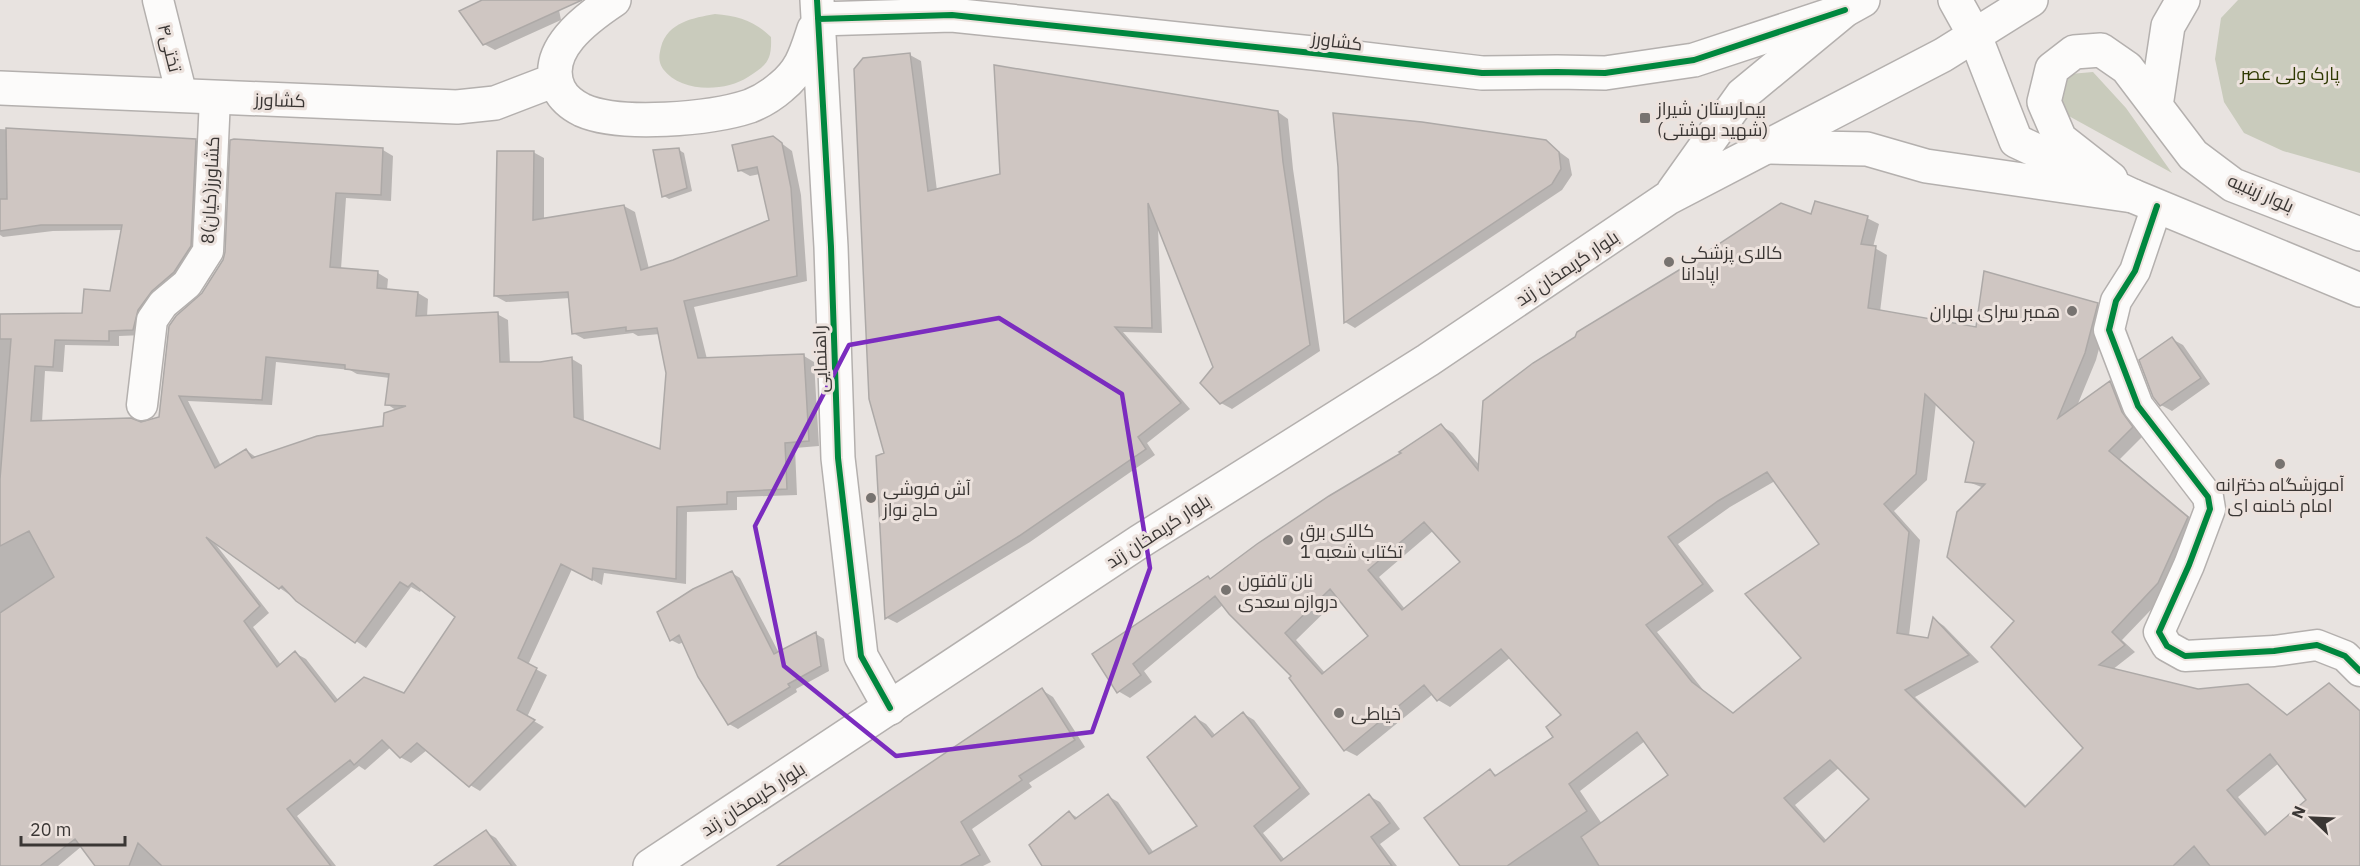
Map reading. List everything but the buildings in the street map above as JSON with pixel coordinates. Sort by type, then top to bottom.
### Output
[{"type":"main road","points":[[1955,0],[1975,36],[2016,141],[2145,201],[2360,290]]},
{"type":"main road","name":"بلوار کریمخان زند","points":[[650,866],[1139,542],[1428,360],[1668,198],[1769,147],[1975,36],[2031,0]]},
{"type":"main road","points":[[2157,106],[2168,26],[2183,0]]},
{"type":"main road","points":[[598,4],[556,58],[555,80],[564,98],[583,110],[613,118],[713,115],[752,105],[781,88],[802,66],[812,6]]},
{"type":"main road","name":"کشاورز","points":[[812,6],[952,15],[1482,73],[1605,74],[1694,60],[1854,5]]},
{"type":"main road","name":"بلوار کریمخان زند","points":[[1668,198],[1693,167],[1742,95],[1854,5]]},
{"type":"main road","name":"راهنمایی","points":[[812,6],[831,247],[838,458],[861,656],[890,708]]},
{"type":"main road","name":"بلوار زینبیه","points":[[2145,201],[2060,139],[2044,102],[2052,69],[2074,52],[2101,50],[2127,68],[2193,155],[2233,185],[2360,234]]},
{"type":"main road","name":"کشاورز","points":[[0,88],[457,107],[495,103],[555,80]]},
{"type":"main road","points":[[1769,147],[1868,149],[1926,166],[2145,201]]},
{"type":"street","name":"تختی۴","points":[[158,0],[182,96]]},
{"type":"street","name":"8کشاورز(کیان)","points":[[142,405],[152,320],[163,304],[188,284],[208,251],[215,98]]},
{"type":"street","points":[[2145,201],[2135,271],[2116,302],[2109,330],[2138,406],[2208,497],[2210,509],[2189,565],[2159,632],[2167,646],[2185,656],[2274,651],[2318,645],[2345,656],[2360,671]]},
{"type":"highlighted area","points":[[999,318],[1122,394],[1150,568],[1092,732],[896,756],[784,666],[755,526],[849,345]]},
{"type":"green space","name":"پارک ولی عصر","points":[[2238,0],[2360,0],[2360,173],[2283,151],[2244,133],[2224,102],[2215,59],[2221,18]]},
{"type":"green space","points":[[715,14],[746,20],[771,37],[767,61],[754,73],[738,82],[716,87],[692,86],[671,77],[661,66],[659,56],[664,39],[669,32],[682,23]]},
{"type":"green space","points":[[2093,72],[2126,108],[2172,173],[2067,115],[2058,91],[2070,74]]},
{"type":"cycle path","points":[[817,0],[831,247],[838,458],[861,656],[890,708]]},
{"type":"cycle path","points":[[818,19],[952,15],[1482,73],[1605,73],[1694,60],[1845,10]]},
{"type":"cycle path","points":[[2157,206],[2135,271],[2116,301],[2109,330],[2138,406],[2208,497],[2210,509],[2189,565],[2159,632],[2167,646],[2185,656],[2274,651],[2317,645],[2345,656],[2360,671]]},
{"type":"place","name":"بیمارستان شیراز (شهید بهشتی)","points":[[1645,118]]},
{"type":"place","name":"کالای پزشکی اپادانا","points":[[1669,262]]},
{"type":"place","name":"همبر سرای بهاران","points":[[2072,311]]},
{"type":"place","name":"آموزشگاه دخترانه امام خامنه ای","points":[[2280,464]]},
{"type":"place","name":"آش فروشی حاج نواز","points":[[871,498]]},
{"type":"place","name":"کالای برق تکتاب شعبه 1","points":[[1288,540]]},
{"type":"place","name":"نان تافتون دروازه سعدی","points":[[1226,590]]},
{"type":"place","name":"خیاطی","points":[[1339,713]]}]
